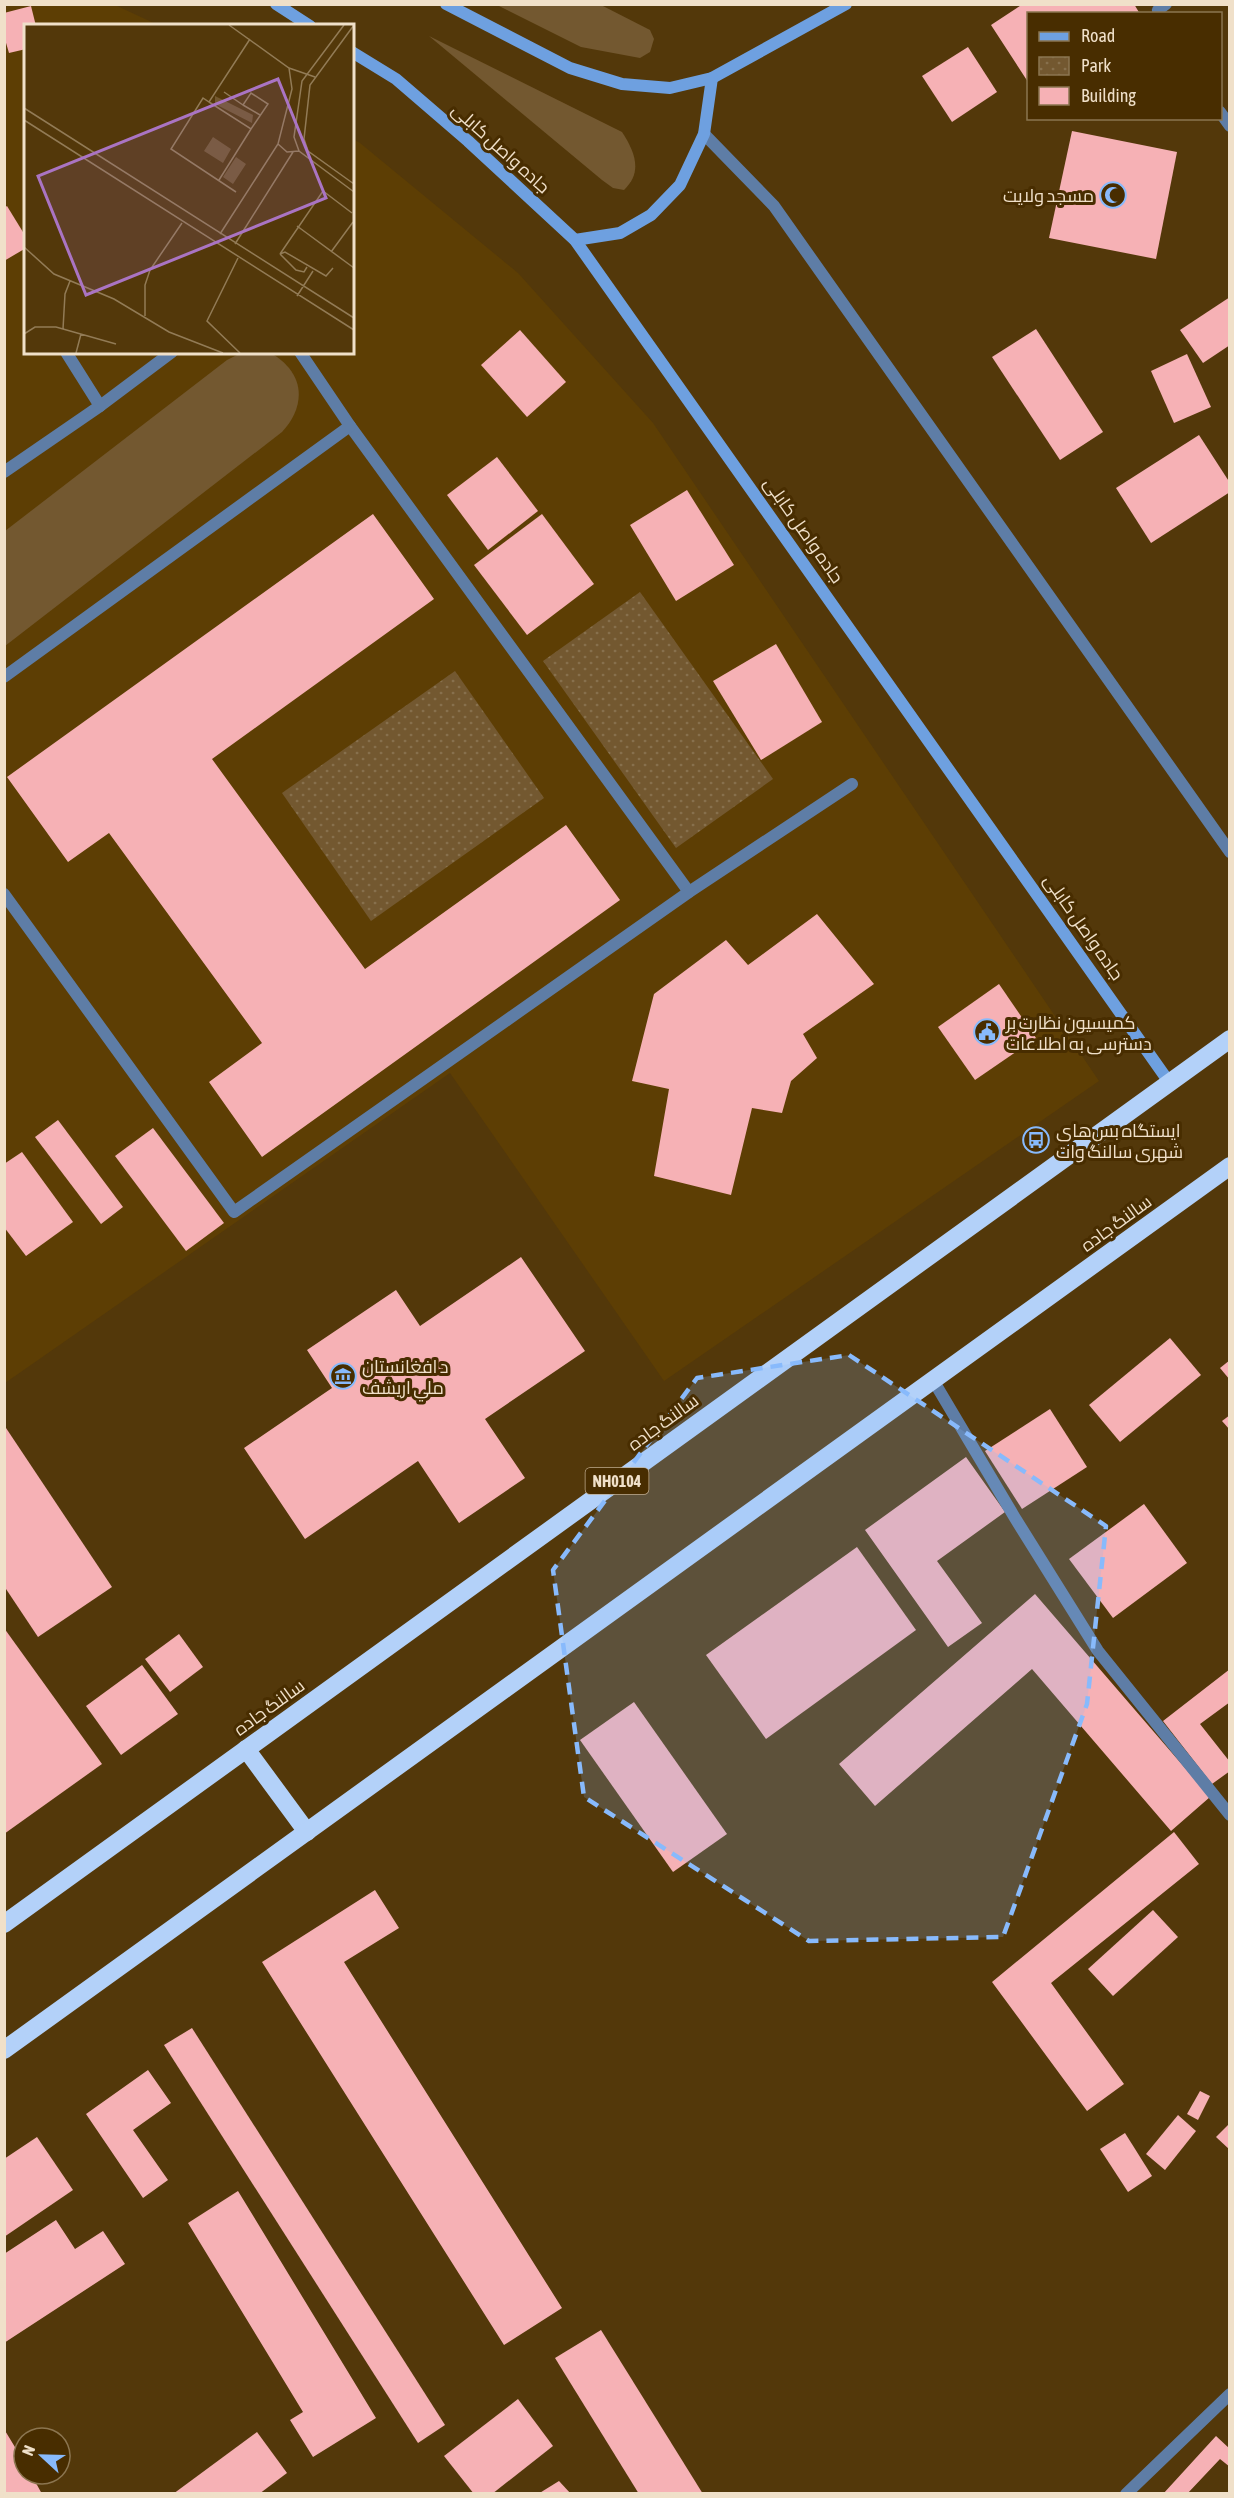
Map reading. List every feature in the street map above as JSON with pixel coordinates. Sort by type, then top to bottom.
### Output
[{"type":"highway","name":"سالنگ جاده","points":[[4,1924],[1230,1039]]},
{"type":"highway","name":"سالنگ جاده","points":[[4,2050],[1230,1166]]},
{"type":"highway","points":[[246,1749],[307,1832]]},
{"type":"street","points":[[276,4],[307,24]]},
{"type":"street","points":[[446,4],[570,68],[622,84],[670,88],[712,78],[846,4]]},
{"type":"street","name":"جاده واصل کابلی","points":[[354,53],[396,79],[468,141],[575,240],[1125,1016],[1169,1082]]},
{"type":"street","points":[[575,240],[620,233],[651,215],[680,185],[704,134],[712,78]]},
{"type":"street","points":[[704,134],[774,206],[1230,852]]},
{"type":"street","points":[[67,354],[100,406]]},
{"type":"street","points":[[4,472],[100,406],[169,354]]},
{"type":"street","points":[[301,354],[350,426],[689,892]]},
{"type":"street","points":[[4,677],[350,426]]},
{"type":"street","points":[[4,894],[234,1212],[689,892],[852,784]]},
{"type":"street","points":[[933,1380],[1098,1651],[1230,1815]]},
{"type":"street","points":[[1126,2493],[1230,2394]]},
{"type":"highlighted area","points":[[849,1355],[1106,1526],[1087,1704],[1003,1937],[809,1941],[584,1797],[553,1570],[697,1378]]},
{"type":"shaded area","points":[[5,5],[115,5],[156,24],[24,24],[24,354],[354,354],[354,140],[360,143],[518,273],[653,423],[1099,1081],[664,1381],[450,1073],[5,1383]]},
{"type":"green space","points":[[497,5],[601,5],[650,30],[654,39],[650,52],[640,58],[581,47]]},
{"type":"green space","points":[[429,36],[622,132],[635,162],[634,176],[630,183],[624,190],[613,188],[602,180]]},
{"type":"green space","points":[[239,354],[271,354],[287,365],[294,376],[299,393],[296,409],[288,425],[282,432],[5,646],[5,531],[227,360]]},
{"type":"green space","points":[[640,592],[773,779],[676,848],[543,661]]},
{"type":"green space","points":[[455,671],[544,798],[371,921],[282,793]]},
{"type":"building","points":[[1023,4],[1134,4],[1139,12],[1027,12],[1027,80],[991,25]]},
{"type":"building","points":[[31,6],[36,24],[24,24],[24,49],[9,53],[4,36],[4,13]]},
{"type":"building","points":[[968,47],[997,92],[952,122],[922,76]]},
{"type":"building","name":"مسجد ولایت","points":[[1072,131],[1177,152],[1156,259],[1049,238]]},
{"type":"building","points":[[7,206],[24,234],[24,249],[4,261],[4,208]]},
{"type":"building","points":[[1230,297],[1230,345],[1203,363],[1180,330]]},
{"type":"building","points":[[1036,329],[1103,432],[1060,460],[992,357]]},
{"type":"building","points":[[520,330],[566,382],[527,417],[481,365]]},
{"type":"building","points":[[1187,354],[1211,407],[1174,423],[1151,371]]},
{"type":"building","points":[[1199,435],[1230,483],[1230,492],[1151,543],[1116,488]]},
{"type":"building","points":[[497,457],[538,511],[488,550],[447,495]]},
{"type":"building","points":[[687,490],[734,565],[676,601],[630,525]]},
{"type":"building","points":[[373,514],[434,599],[212,759],[365,969],[566,825],[620,900],[262,1157],[209,1082],[262,1043],[109,833],[68,862],[7,777]]},
{"type":"building","points":[[542,514],[594,584],[527,635],[474,565]]},
{"type":"building","points":[[776,644],[822,722],[761,760],[713,681]]},
{"type":"building","points":[[817,914],[874,984],[803,1034],[817,1058],[791,1081],[782,1113],[752,1108],[731,1195],[654,1176],[669,1089],[632,1081],[654,994],[726,940],[748,965]]},
{"type":"building","name":"کمیسیون نظارت بر دسترسی به اطلاعات","points":[[999,984],[1036,1038],[975,1080],[938,1027]]},
{"type":"building","points":[[58,1120],[123,1207],[101,1224],[35,1137]]},
{"type":"building","points":[[153,1128],[224,1223],[186,1251],[115,1156]]},
{"type":"building","points":[[22,1152],[73,1222],[26,1256],[4,1227],[4,1164]]},
{"type":"building","points":[[521,1257],[585,1351],[485,1419],[525,1478],[459,1523],[418,1461],[305,1539],[244,1448],[332,1388],[307,1350],[396,1290],[420,1326]]},
{"type":"building","points":[[1170,1338],[1201,1375],[1120,1442],[1089,1405]]},
{"type":"building","points":[[1230,1360],[1230,1380],[1220,1368]]},
{"type":"building","points":[[1050,1409],[1087,1467],[1022,1509],[985,1451]]},
{"type":"building","points":[[1230,1415],[1230,1430],[1222,1421]]},
{"type":"building","points":[[4,1425],[112,1587],[38,1637],[4,1586]]},
{"type":"building","points":[[966,1457],[1005,1512],[937,1561],[982,1623],[948,1647],[865,1530]]},
{"type":"building","points":[[1144,1504],[1187,1563],[1113,1618],[1069,1559]]},
{"type":"building","points":[[857,1547],[916,1630],[766,1739],[706,1655]]},
{"type":"building","points":[[1035,1594],[1210,1797],[1171,1831],[1032,1669],[875,1806],[839,1764]]},
{"type":"building","points":[[4,1628],[102,1764],[4,1834]]},
{"type":"building","points":[[179,1634],[203,1667],[170,1692],[145,1659]]},
{"type":"building","points":[[142,1665],[178,1714],[121,1755],[86,1706]]},
{"type":"building","points":[[1230,1669],[1230,1702],[1200,1724],[1230,1762],[1230,1771],[1212,1784],[1163,1721]]},
{"type":"building","points":[[634,1702],[727,1834],[673,1872],[580,1740]]},
{"type":"building","points":[[1174,1832],[1199,1864],[1051,1983],[1124,2084],[1087,2111],[992,1982]]},
{"type":"building","points":[[375,1890],[399,1928],[344,1962],[562,2308],[504,2345],[262,1962]]},
{"type":"building","points":[[1153,1910],[1178,1937],[1113,1996],[1088,1969]]},
{"type":"building","points":[[192,2028],[445,2425],[418,2443],[164,2045]]},
{"type":"building","points":[[148,2070],[171,2103],[133,2130],[168,2180],[143,2198],[86,2114]]},
{"type":"building","points":[[1200,2091],[1210,2096],[1198,2120],[1187,2114]]},
{"type":"building","points":[[1178,2115],[1196,2131],[1165,2170],[1146,2154]]},
{"type":"building","points":[[1230,2123],[1230,2150],[1216,2137]]},
{"type":"building","points":[[1125,2133],[1152,2176],[1128,2192],[1100,2149]]},
{"type":"building","points":[[37,2137],[73,2190],[4,2237],[4,2159]]},
{"type":"building","points":[[238,2191],[376,2418],[313,2457],[290,2420],[303,2412],[188,2223]]},
{"type":"building","points":[[56,2220],[75,2249],[103,2231],[125,2264],[4,2343],[4,2254]]},
{"type":"building","points":[[601,2330],[703,2494],[639,2494],[555,2358]]},
{"type":"building","points":[[518,2399],[553,2446],[492,2494],[474,2494],[444,2456]]},
{"type":"building","points":[[4,2429],[12,2442],[12,2486],[38,2486],[42,2494],[4,2494]]},
{"type":"building","points":[[257,2432],[287,2473],[259,2494],[173,2494]]},
{"type":"building","points":[[1216,2436],[1230,2449],[1230,2467],[1220,2459],[1187,2494],[1163,2494]]},
{"type":"building","points":[[559,2481],[571,2494],[538,2494]]},
{"type":"place","name":"مسجد ولایت","points":[[1113,195]]},
{"type":"place","name":"کمیسیون نظارت بر دسترسی به اطلاعات","points":[[987,1032]]},
{"type":"place","name":"ایستگاه بس‌های شهری سالنگ وات","points":[[1036,1140]]},
{"type":"place","name":"د افغانستان ملي اریشف","points":[[343,1376]]}]
